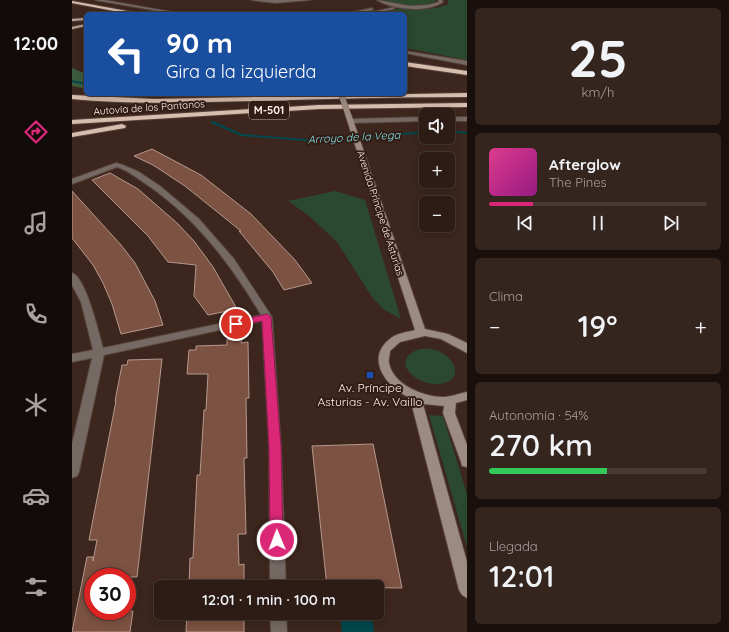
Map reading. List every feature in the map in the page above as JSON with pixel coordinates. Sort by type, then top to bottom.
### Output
[{"type":"highway","points":[[72,2],[127,12]]},
{"type":"highway","points":[[407,64],[467,73]]},
{"type":"highway","points":[[407,96],[467,95]]},
{"type":"highway","points":[[72,97],[135,100],[183,100],[358,96]]},
{"type":"highway","name":"Autovía de los Pantanos","points":[[72,122],[319,107],[467,105]]},
{"type":"highway","points":[[72,135],[153,121],[319,107]]},
{"type":"main road","points":[[72,20],[84,19]]},
{"type":"main road","points":[[72,28],[84,25]]},
{"type":"street","points":[[97,0],[170,12]]},
{"type":"street","points":[[253,0],[275,2],[308,0]]},
{"type":"street","points":[[376,12],[402,7],[432,6],[441,2],[440,0]]},
{"type":"street","points":[[359,12],[381,6],[380,1],[402,7]]},
{"type":"street","points":[[407,52],[467,63]]},
{"type":"street","name":"Avenida Príncipe de Asturias","points":[[342,96],[421,332]]},
{"type":"street","points":[[350,121],[419,119]]},
{"type":"street","points":[[455,119],[467,119]]},
{"type":"street","points":[[72,182],[116,165],[136,174],[157,188],[196,221],[230,261],[247,284],[267,317],[275,447],[278,580]]},
{"type":"street","points":[[72,276],[86,302],[99,352],[72,472]]},
{"type":"street","points":[[72,358],[267,317]]},
{"type":"street","points":[[467,349],[450,338],[421,332],[407,334],[395,339],[387,346],[382,356],[384,368],[390,379],[400,389],[415,397],[431,401],[450,402],[467,396]]},
{"type":"street","points":[[415,397],[467,590]]},
{"type":"street","points":[[450,402],[449,413],[467,461]]},
{"type":"street","points":[[278,620],[279,632]]},
{"type":"green space","points":[[382,0],[436,0],[426,5],[402,6]]},
{"type":"green space","points":[[448,0],[467,0],[467,60],[407,48],[407,12],[382,12],[395,9],[430,9],[448,4]]},
{"type":"green space","points":[[72,68],[84,73],[84,89],[72,86]]},
{"type":"green space","points":[[335,191],[365,200],[401,319],[383,309],[372,297],[337,242],[308,215],[288,201]]},
{"type":"green space","points":[[420,349],[434,349],[447,356],[454,365],[455,374],[452,379],[447,382],[437,384],[428,383],[411,374],[406,367],[406,361],[410,354]]},
{"type":"green space","points":[[429,415],[443,416],[467,494],[467,547]]},
{"type":"water","points":[[340,620],[373,620],[374,632],[342,632]]},
{"type":"building","points":[[152,149],[201,175],[251,214],[295,260],[312,283],[284,290],[273,272],[239,231],[241,231],[185,186],[153,165],[134,156]]},
{"type":"building","points":[[110,173],[138,189],[177,223],[194,241],[213,267],[237,309],[208,315],[194,296],[196,265],[168,262],[148,236],[92,180]]},
{"type":"building","points":[[72,191],[121,245],[135,263],[155,301],[163,325],[121,334],[112,304],[103,283],[93,265],[72,238]]},
{"type":"building","points":[[227,339],[242,339],[241,343],[248,342],[249,398],[246,398],[247,458],[244,458],[246,534],[238,534],[239,565],[244,564],[244,580],[189,580],[190,558],[193,558],[197,475],[200,475],[208,374],[187,374],[189,350],[196,350],[196,346],[227,345]]},
{"type":"building","points":[[162,359],[137,577],[136,568],[85,568],[87,557],[93,557],[93,561],[97,540],[89,540],[122,365],[127,365],[128,360]]},
{"type":"building","points":[[373,444],[402,588],[384,588],[384,580],[326,580],[312,446]]},
{"type":"building","points":[[84,572],[84,620],[132,620],[130,632],[72,632]]},
{"type":"building","points":[[187,620],[244,620],[244,632],[186,632]]},
{"type":"waterway","points":[[72,81],[84,84]]},
{"type":"waterway","name":"Arroyo de la Vega","points":[[212,122],[241,135],[319,141],[419,133]]},
{"type":"waterway","name":"Arroyo de la Vega","points":[[455,132],[467,133]]},
{"type":"place","name":"Av. Príncipe Asturias - Av. Vaillo","points":[[370,375]]},
{"type":"route","points":[[236,324],[267,317],[275,447],[277,540]]}]
